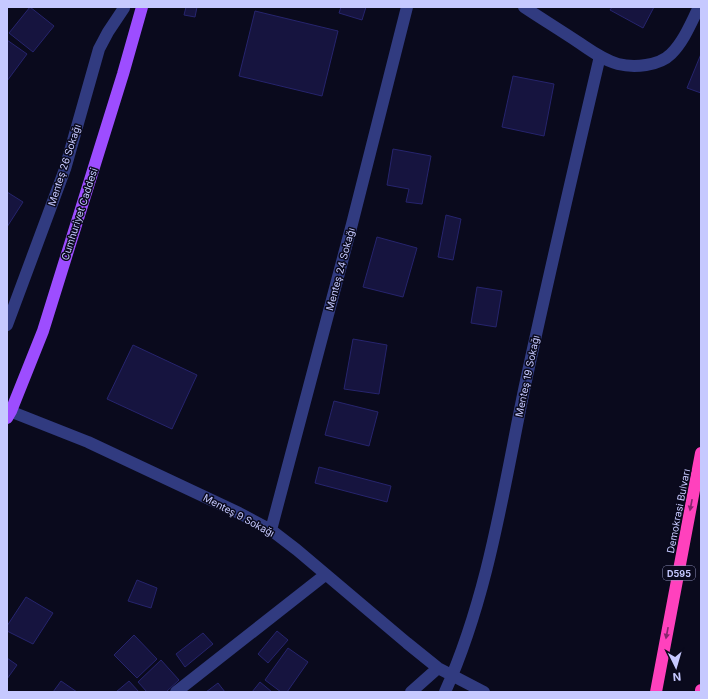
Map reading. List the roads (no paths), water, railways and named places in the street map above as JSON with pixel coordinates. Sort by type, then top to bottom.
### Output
[{"type":"highway","name":"Demokrasi Bulvarı","points":[[656,692],[701,453]]},
{"type":"main road","name":"Cumhuriyet Caddesi","points":[[8,412],[42,331],[123,74],[142,7]]},
{"type":"street","name":"Menteş 24 Sokağı","points":[[271,530],[352,224],[407,7]]},
{"type":"street","points":[[524,7],[600,56],[618,64],[644,65],[658,62],[670,55],[680,43],[699,7]]},
{"type":"street","points":[[123,8],[139,20]]},
{"type":"street","name":"Menteş 26 Sokağı","points":[[7,325],[65,169],[99,49],[123,8]]},
{"type":"street","name":"Menteş 19 Sokağı","points":[[445,692],[453,675],[472,622],[486,571],[548,276],[600,56]]},
{"type":"street","name":"Menteş 9 Sokağı","points":[[8,412],[88,442],[239,513],[271,530],[438,668],[484,692]]},
{"type":"street","points":[[176,692],[325,575]]},
{"type":"street","points":[[411,692],[438,668]]}]
